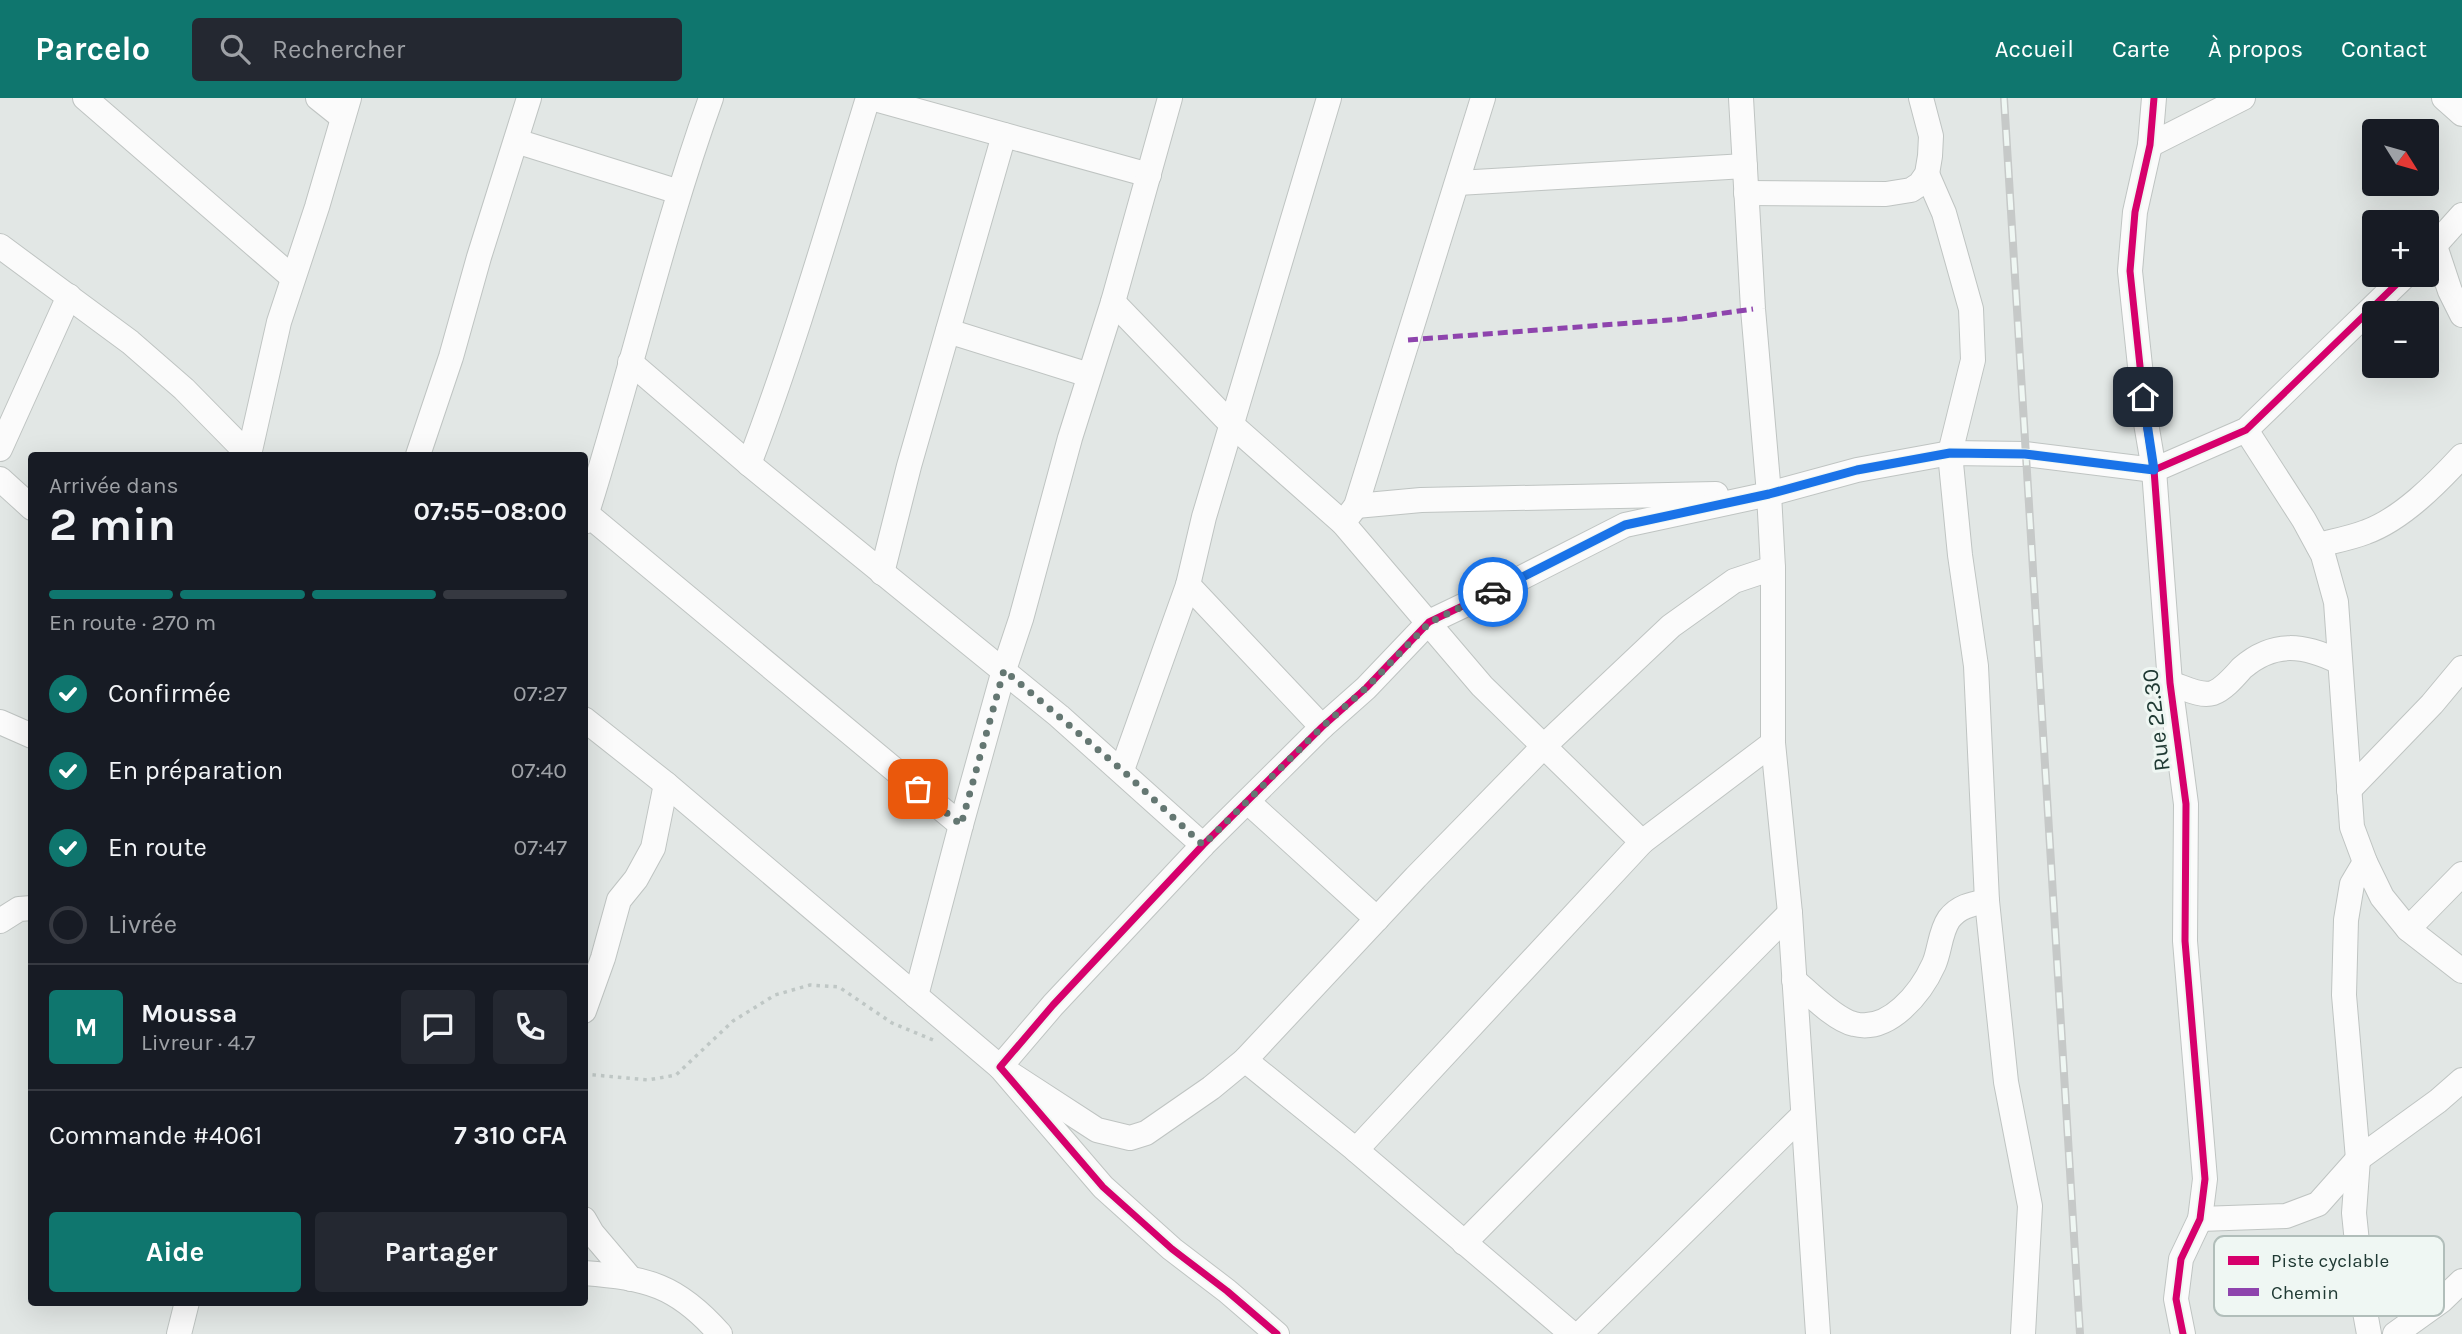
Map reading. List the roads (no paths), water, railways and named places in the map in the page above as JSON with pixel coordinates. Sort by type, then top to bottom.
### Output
[{"type":"street","points":[[85,98],[293,278]]},
{"type":"street","points":[[250,452],[279,322],[346,108],[318,98]]},
{"type":"street","points":[[419,452],[451,357],[529,98]]},
{"type":"street","points":[[588,511],[679,192],[711,98]]},
{"type":"street","points":[[750,464],[781,381],[870,98],[1149,175]]},
{"type":"street","points":[[916,996],[1004,670],[1021,619],[1070,438],[1113,302],[1170,98]]},
{"type":"street","points":[[1122,770],[1188,584],[1204,517],[1329,98]]},
{"type":"street","points":[[1350,514],[1483,98]]},
{"type":"street","points":[[1741,98],[1753,309],[1773,568],[1773,743],[1790,913],[1818,1334]]},
{"type":"street","points":[[1746,193],[1886,194],[1912,190],[1927,174],[1931,136],[1920,98]]},
{"type":"street","name":"Rue 22.30","points":[[2154,98],[2150,145],[2135,212],[2130,271],[2146,423],[2154,470],[2170,683],[2186,804],[2185,941],[2205,1180],[2200,1219],[2181,1259],[2176,1299],[2183,1334]]},
{"type":"street","points":[[2150,145],[2243,98]]},
{"type":"street","points":[[2444,98],[2462,114]]},
{"type":"street","points":[[882,573],[909,466],[1004,135]]},
{"type":"street","points":[[516,141],[679,192]]},
{"type":"street","points":[[1458,183],[1745,166]]},
{"type":"street","points":[[1927,174],[1944,213],[1971,309],[1973,360],[1950,453],[1960,555],[1976,666],[1987,901],[2006,1082],[2030,1206],[2023,1334]]},
{"type":"street","points":[[2439,241],[2462,215]]},
{"type":"street","points":[[0,246],[130,342],[184,388],[246,452]]},
{"type":"street","points":[[2439,268],[2462,315]]},
{"type":"street","points":[[1000,1068],[1062,995],[1203,845],[1322,727],[1366,688],[1430,622],[1625,525],[1769,494],[1857,470],[1950,453],[2025,454],[2154,470],[2246,430],[2394,287]]},
{"type":"street","points":[[0,449],[69,296]]},
{"type":"street","points":[[1113,302],[1232,425],[1350,514],[1430,622],[1482,686],[1642,842]]},
{"type":"street","points":[[948,331],[1089,374]]},
{"type":"street","points":[[630,362],[882,573],[1004,670],[1122,770],[1203,845]]},
{"type":"street","points":[[2246,430],[2318,545],[2336,602],[2352,827],[2365,862],[2382,897],[2408,929],[2462,971]]},
{"type":"street","points":[[2318,545],[2368,532],[2392,518],[2435,485],[2462,456]]},
{"type":"street","points":[[0,479],[28,504]]},
{"type":"street","points":[[1350,514],[1461,499],[1769,494]]},
{"type":"street","points":[[588,520],[961,825]]},
{"type":"street","points":[[588,722],[666,784],[1000,1068],[1097,1130],[1130,1138],[1146,1133],[1211,1088],[1245,1060],[1544,746],[1671,626],[1734,581],[1773,568]]},
{"type":"street","points":[[1188,584],[1322,727]]},
{"type":"street","points":[[2170,683],[2202,694],[2212,693],[2246,665],[2272,651],[2291,647],[2310,649],[2339,662]]},
{"type":"street","points":[[2349,790],[2432,704],[2462,668]]},
{"type":"street","points":[[0,722],[28,734]]},
{"type":"street","points":[[1356,1150],[1642,842],[1773,743]]},
{"type":"street","points":[[588,999],[620,900],[636,879],[653,848],[666,784]]},
{"type":"street","points":[[1248,802],[1377,919]]},
{"type":"street","points":[[2356,1236],[2354,1213],[2358,1159],[2344,995],[2346,920],[2353,884],[2365,862]]},
{"type":"street","points":[[2408,929],[2462,874]]},
{"type":"street","points":[[1794,980],[1815,999],[1852,1024],[1870,1025],[1907,1006],[1923,986],[1935,961],[1949,919],[1964,905],[1987,901]]},
{"type":"street","points":[[0,922],[19,909],[28,908]]},
{"type":"street","points":[[1464,1243],[1790,913]]},
{"type":"street","points":[[1245,1060],[1356,1150],[1572,1334]]},
{"type":"street","points":[[1000,1068],[1103,1187],[1172,1249],[1278,1334]]},
{"type":"street","points":[[2200,1219],[2286,1216],[2318,1204],[2358,1159],[2438,1101],[2462,1080]]},
{"type":"street","points":[[1580,1334],[1802,1116]]},
{"type":"street","points":[[588,1226],[631,1279]]},
{"type":"street","points":[[588,1274],[631,1279],[670,1291],[701,1312],[720,1334]]},
{"type":"street","points":[[2444,1298],[2462,1281]]},
{"type":"street","points":[[179,1334],[186,1306]]},
{"type":"street","points":[[2366,1316],[2369,1334]]},
{"type":"street","points":[[2395,1334],[2418,1325]]},
{"type":"railway","points":[[2004,98],[2080,1334]]}]
